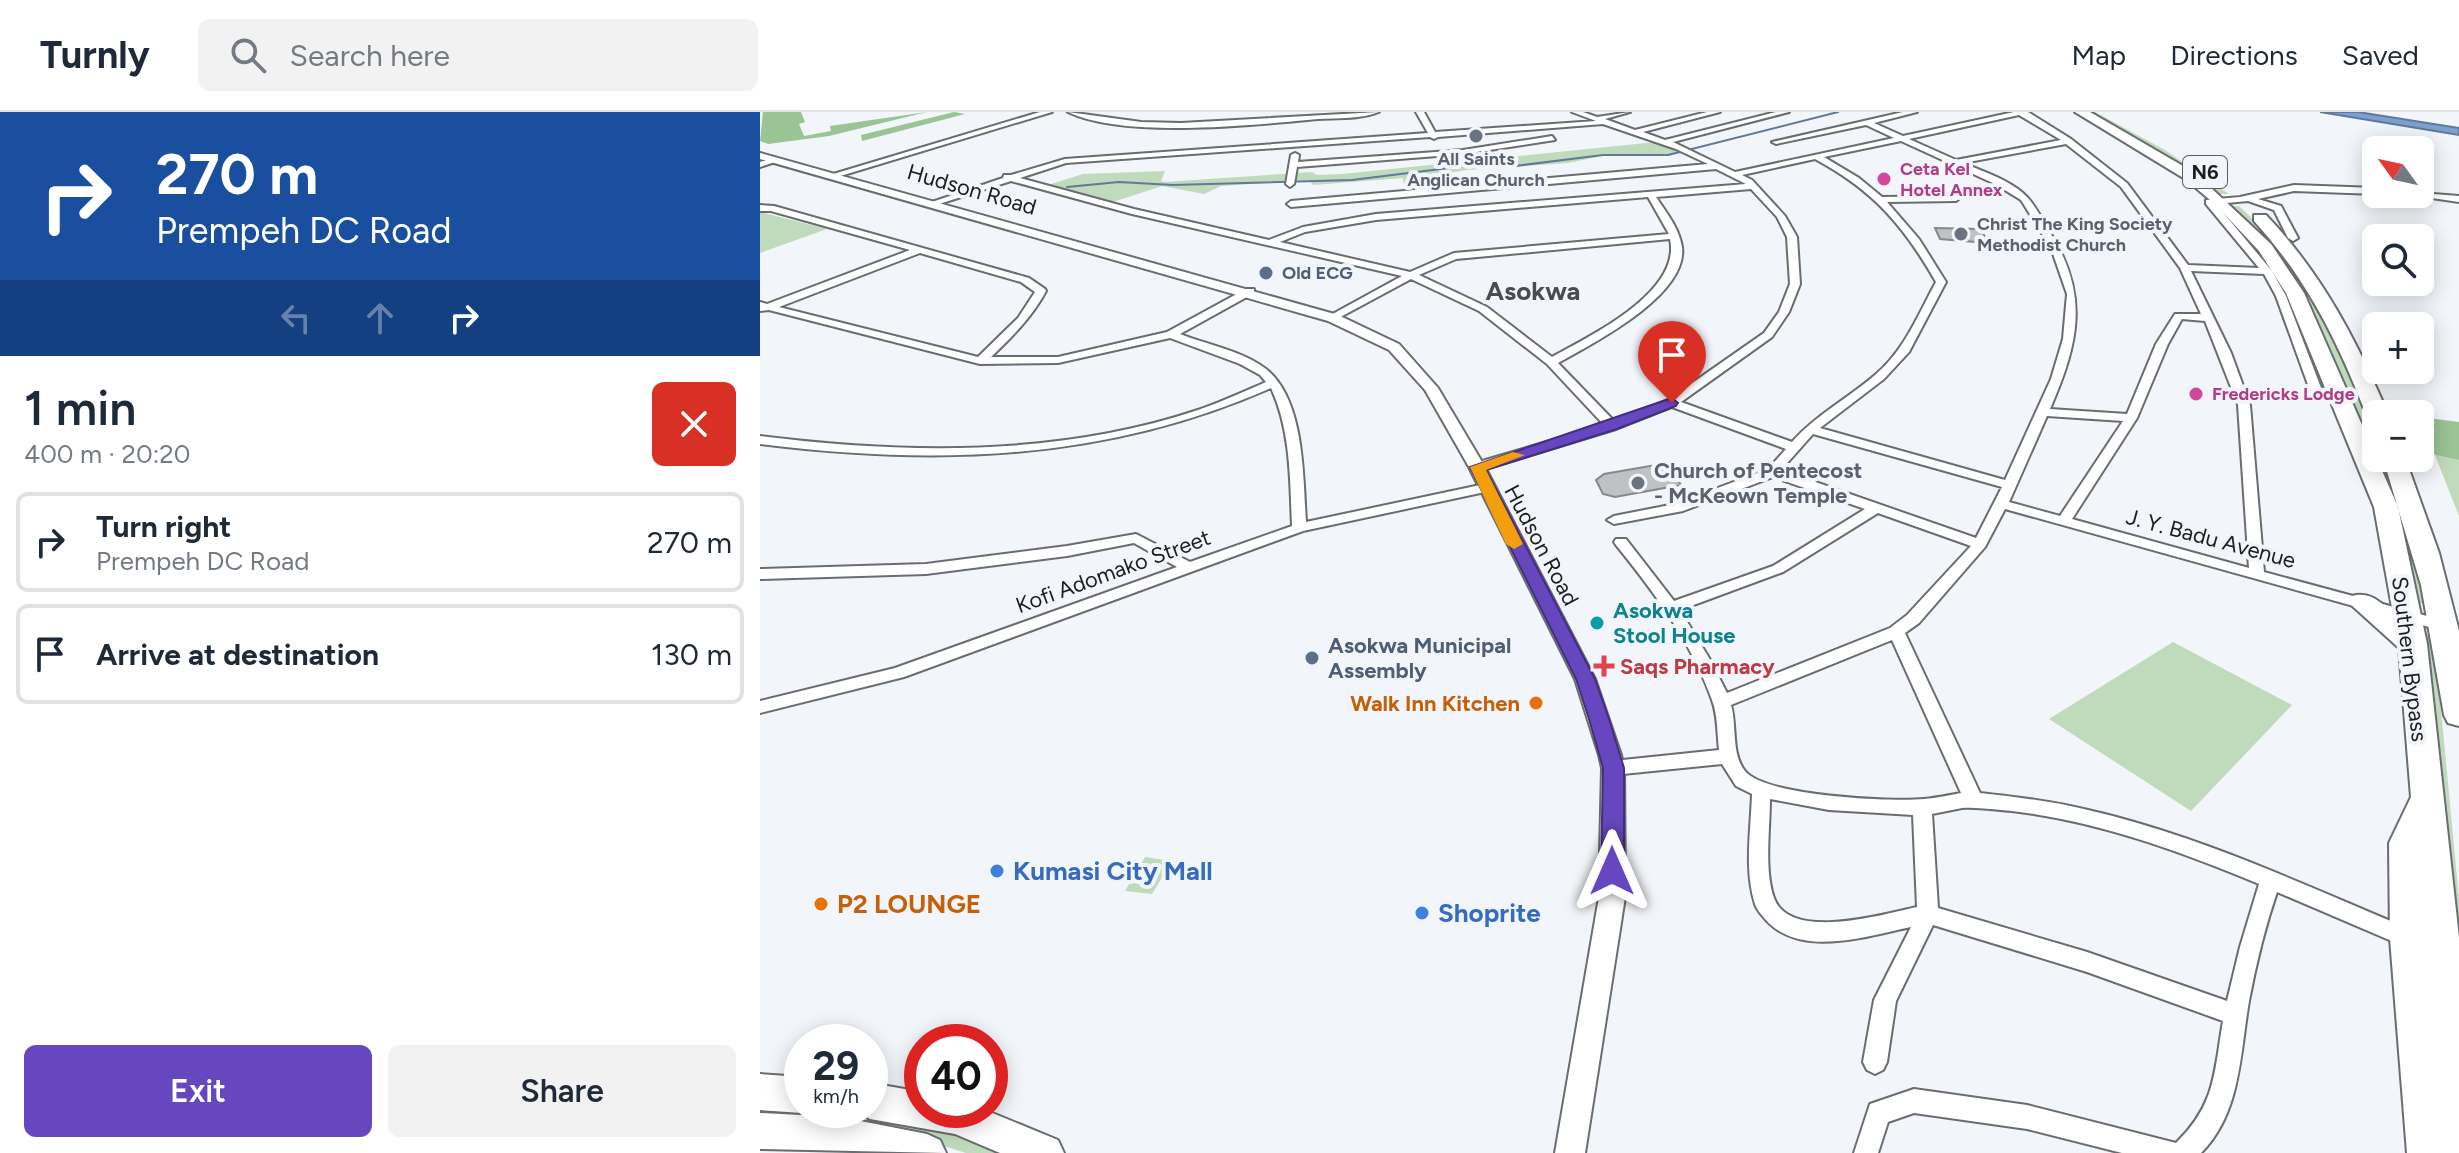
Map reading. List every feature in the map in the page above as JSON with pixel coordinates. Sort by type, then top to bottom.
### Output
[{"type":"highway","name":"Southern Bypass","points":[[2081,112],[2236,200],[2295,293],[2386,507],[2411,630],[2459,1136]]},
{"type":"highway","name":"Southern Bypass","points":[[2100,112],[2175,152],[2236,200],[2294,252],[2327,299],[2371,400]]},
{"type":"highway","name":"Southern Bypass","points":[[2400,472],[2417,514],[2447,627],[2459,715]]},
{"type":"highway","points":[[2362,602],[2404,588]]},
{"type":"highway","points":[[2362,602],[2411,630]]},
{"type":"highway","points":[[2426,800],[2406,843],[2409,938],[2429,1153]]},
{"type":"main road","points":[[760,1092],[784,1094]]},
{"type":"main road","points":[[888,1104],[955,1116],[1045,1153]]},
{"type":"main road","points":[[760,1131],[840,1135],[927,1153]]},
{"type":"street","points":[[834,175],[1048,112]]},
{"type":"street","points":[[1072,112],[1097,120],[1167,124],[1375,112]]},
{"type":"street","points":[[1167,124],[1180,112]]},
{"type":"street","points":[[1420,112],[1434,137]]},
{"type":"street","points":[[1477,467],[1612,426],[1672,403],[1768,335],[1784,312],[1795,284],[1792,237],[1781,216],[1752,186],[1735,174],[1679,147],[1576,112]]},
{"type":"street","points":[[1596,119],[1626,112]]},
{"type":"street","points":[[1633,132],[1716,112]]},
{"type":"street","points":[[1665,142],[1785,112]]},
{"type":"street","points":[[1776,142],[1913,112]]},
{"type":"street","points":[[1735,174],[2021,112],[2068,141],[2124,185],[2185,268],[2209,318],[2244,405],[2257,573]]},
{"type":"street","points":[[2165,112],[2181,114]]},
{"type":"street","points":[[1209,151],[1216,122]]},
{"type":"street","points":[[1722,702],[1896,632],[1913,619],[1980,544],[2042,412],[2069,339],[2072,294],[2056,248],[2033,206],[2016,192],[1957,162],[1866,122]]},
{"type":"street","points":[[933,203],[1065,161],[1606,123]]},
{"type":"street","points":[[1294,165],[1463,152],[1575,135],[1570,126]]},
{"type":"street","points":[[1957,162],[2068,141]]},
{"type":"street","points":[[1292,180],[1296,146]]},
{"type":"street","points":[[1614,520],[1678,508],[1773,472],[1791,446],[1880,377],[1905,350],[1941,282],[1919,243],[1883,199],[1852,176],[1815,156]]},
{"type":"street","name":"Hudson Road","points":[[766,160],[834,175],[1250,291],[1333,318],[1400,353],[1431,388],[1477,467],[1485,488],[1585,679],[1613,768],[1612,897],[1570,1153]]},
{"type":"street","points":[[1291,204],[1718,166]]},
{"type":"street","points":[[1007,177],[1411,275],[1483,309],[1551,362],[1612,426]]},
{"type":"street","points":[[1494,185],[1504,206]]},
{"type":"street","points":[[1269,243],[1303,230],[1376,217],[1752,186]]},
{"type":"street","points":[[2317,393],[2281,296],[2267,271],[2209,203],[2294,188],[2362,190]]},
{"type":"street","points":[[1551,362],[1597,336],[1646,300],[1666,278],[1678,257],[1674,236],[1650,194]]},
{"type":"street","points":[[2434,197],[2459,199]]},
{"type":"street","points":[[1883,199],[1956,198]]},
{"type":"street","points":[[2236,200],[2278,208],[2293,238]]},
{"type":"street","points":[[760,208],[831,223],[1025,280],[1041,291],[1034,305],[980,361]]},
{"type":"street","points":[[1333,318],[1411,275],[1454,256],[1674,236]]},
{"type":"street","points":[[762,308],[919,250]]},
{"type":"street","points":[[2185,268],[2267,271]]},
{"type":"street","points":[[762,308],[980,361],[1058,360],[1171,335],[1250,291]]},
{"type":"street","points":[[2064,521],[2131,418],[2162,344],[2179,316],[2209,318]]},
{"type":"street","points":[[1171,335],[1261,370],[1273,383],[1282,400],[1292,443],[1299,528]]},
{"type":"street","points":[[760,440],[842,452],[990,453],[1055,447],[1189,417],[1273,383]]},
{"type":"street","points":[[1672,403],[1791,446]]},
{"type":"street","points":[[2042,412],[2131,418]]},
{"type":"street","points":[[1810,429],[2009,485]]},
{"type":"street","points":[[1773,472],[1980,544]]},
{"type":"street","name":"Kofi Adomako Street","points":[[760,707],[898,673],[1299,528],[1485,488]]},
{"type":"street","name":"J. Y. Badu Avenue","points":[[2001,504],[2362,602]]},
{"type":"street","points":[[1672,607],[1778,569],[1876,508]]},
{"type":"street","points":[[760,574],[926,569],[1067,551],[1136,538],[1188,567]]},
{"type":"street","points":[[1621,542],[1672,607],[1722,702],[1729,756],[1741,780],[1761,790],[1827,801],[1922,807],[1973,799],[2071,813],[2135,829],[2409,938]]},
{"type":"street","points":[[2411,630],[2447,627]]},
{"type":"street","points":[[1896,632],[1973,799]]},
{"type":"street","points":[[1613,768],[1729,756]]},
{"type":"street","points":[[1761,790],[1760,875],[1765,904],[1783,924],[1805,930],[1840,932],[1928,914],[2087,962],[2235,1015]]},
{"type":"street","points":[[1875,1062],[1885,1000],[1928,914],[1922,807]]},
{"type":"street","points":[[2183,1153],[2206,1134],[2221,1097],[2235,1015],[2258,916],[2270,881]]},
{"type":"street","points":[[1866,1153],[1879,1113],[1914,1101],[2027,1117],[2171,1153]]},
{"type":"green space","points":[[763,112],[801,112],[805,122],[799,124],[804,136],[831,131],[830,126],[927,112],[829,136],[768,144],[760,141]]},
{"type":"green space","points":[[954,112],[965,114],[862,141],[861,135]]},
{"type":"green space","points":[[2083,112],[2095,112],[2165,150],[2229,194],[2219,194],[2191,172]]},
{"type":"green space","points":[[1656,142],[1680,152],[1667,156],[1602,156],[1568,163],[1467,170],[1416,178],[1417,190],[1405,191],[1403,178],[1313,185],[1309,180],[1221,186],[1204,194],[1162,186],[1113,202],[1048,185],[1083,174],[1165,171],[1161,181],[1165,182],[1312,172],[1317,175],[1342,174]]},
{"type":"green space","points":[[2229,206],[2239,206],[2286,250],[2342,349],[2363,400],[2362,459],[2315,332]]},
{"type":"green space","points":[[760,212],[827,229],[760,253]]},
{"type":"green space","points":[[2434,419],[2459,422],[2459,460],[2435,455]]},
{"type":"green space","points":[[2435,455],[2459,460],[2459,516]]},
{"type":"green space","points":[[2367,472],[2391,472],[2414,543],[2426,604],[2415,602]]},
{"type":"green space","points":[[2423,633],[2434,636],[2459,899],[2459,947]]},
{"type":"green space","points":[[2173,642],[2292,705],[2191,811],[2049,719]]},
{"type":"green space","points":[[1145,857],[1172,861],[1152,894],[1125,891]]},
{"type":"green space","points":[[760,1109],[784,1109],[784,1122],[760,1119]]},
{"type":"green space","points":[[888,1120],[904,1123],[904,1128],[931,1128],[1014,1153],[966,1153],[912,1136],[840,1128],[888,1128]]},
{"type":"water","points":[[2320,112],[2358,112],[2459,128],[2459,135]]},
{"type":"building","name":"Christ The King Society Methodist Church","points":[[1935,228],[1981,229],[1988,243],[1940,239]]},
{"type":"building","name":"Church of Pentecost - McKeown Temple","points":[[1667,463],[1681,485],[1615,497],[1603,494],[1596,480],[1604,474]]},
{"type":"waterway","points":[[1067,187],[1119,182],[1173,185],[1352,180],[1473,165],[1515,166],[1603,155],[1668,155],[1838,112]]},
{"type":"slow traffic","points":[[1514,544],[1477,467],[1518,455]]},
{"type":"place","name":"All Saints Anglican Church","points":[[1476,136]]},
{"type":"place","name":"Ceta Kel Hotel Annex","points":[[1884,179]]},
{"type":"place","name":"Christ The King Society Methodist Church","points":[[1961,234]]},
{"type":"place","name":"Old ECG","points":[[1266,273]]},
{"type":"place","name":"Fredericks Lodge","points":[[2196,394]]},
{"type":"place","name":"Church of Pentecost - McKeown Temple","points":[[1638,483]]},
{"type":"place","name":"Asokwa Stool House","points":[[1597,623]]},
{"type":"place","name":"Asokwa Municipal Assembly","points":[[1312,658]]},
{"type":"place","name":"Saqs Pharmacy","points":[[1604,666]]},
{"type":"place","name":"Walk Inn Kitchen","points":[[1536,703]]},
{"type":"place","name":"Kumasi City Mall","points":[[997,871]]},
{"type":"place","name":"P2 LOUNGE","points":[[821,904]]},
{"type":"place","name":"Shoprite","points":[[1422,913]]},
{"type":"district","name":"Asokwa","points":[[1533,291]]},
{"type":"route","points":[[1612,871],[1613,768],[1599,719],[1585,679],[1485,488],[1477,467],[1612,426],[1672,403]]}]
